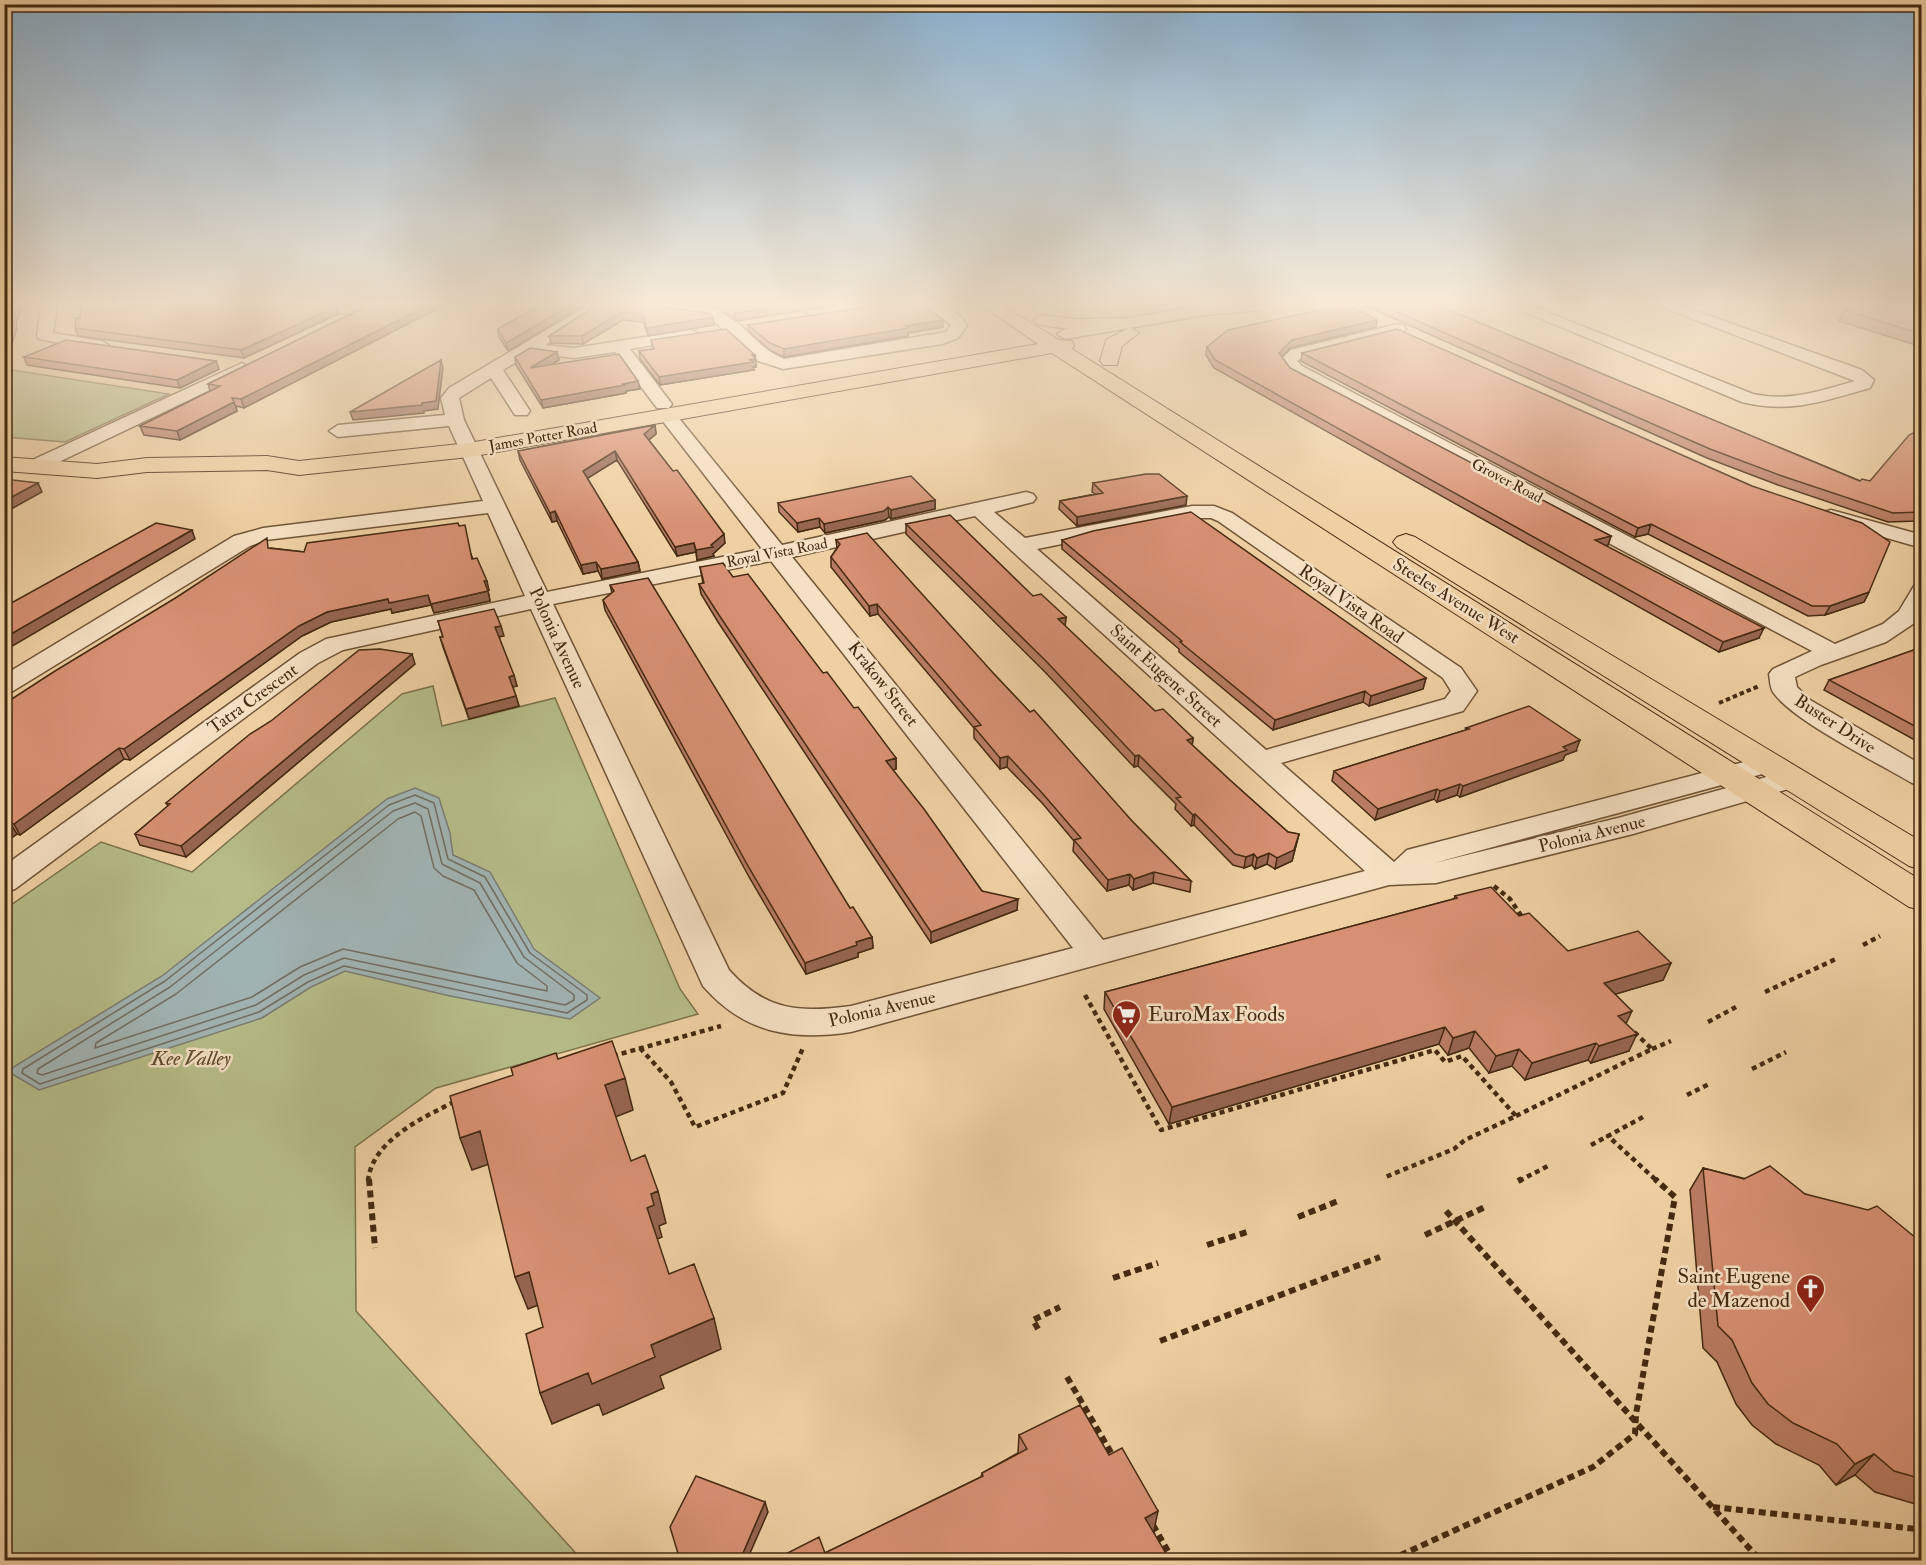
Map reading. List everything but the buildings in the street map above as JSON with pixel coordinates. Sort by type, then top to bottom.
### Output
[{"type":"main road","name":"James Potter Road","points":[[4,464],[97,471],[147,465],[267,463],[299,468],[462,436],[665,409],[844,378]]},
{"type":"main road","name":"Steeles Avenue West","points":[[1121,378],[1761,777],[1922,858]]},
{"type":"main road","name":"Steeles Avenue West","points":[[1124,378],[1268,457]]},
{"type":"main road","name":"James Potter Road","points":[[4,447],[112,457],[147,465]]},
{"type":"main road","name":"Steeles Avenue West","points":[[1317,487],[1761,777],[1922,898]]},
{"type":"street","points":[[35,466],[221,378]]},
{"type":"street","points":[[338,432],[462,436],[450,398],[454,392],[478,378]]},
{"type":"street","points":[[500,378],[521,411]]},
{"type":"street","name":"Krakow Street","points":[[643,378],[778,553],[1097,955]]},
{"type":"street","name":"Grover Road","points":[[1311,378],[1832,652]]},
{"type":"street","points":[[1698,378],[1748,398],[1771,403],[1800,402],[1864,384],[1865,380],[1862,378]]},
{"type":"street","name":"James Potter Road","points":[[462,436],[493,506]]},
{"type":"street","points":[[979,509],[1026,498]]},
{"type":"street","points":[[4,686],[242,541],[263,534],[493,506]]},
{"type":"street","name":"Polonia Avenue","points":[[493,506],[715,977],[740,1004],[766,1017],[807,1024],[832,1022],[1097,955],[1389,875],[1418,857],[1761,777]]},
{"type":"street","name":"Royal Vista Road","points":[[538,598],[778,553],[979,509]]},
{"type":"street","name":"Saint Eugene Street","points":[[979,509],[1389,875]]},
{"type":"street","name":"Royal Vista Road","points":[[1020,546],[1192,512],[1214,512],[1452,673],[1464,691],[1454,705],[1260,760]]},
{"type":"street","points":[[1817,512],[1922,542]]},
{"type":"street","name":"Buster Drive","points":[[1922,591],[1906,618],[1889,631],[1797,663],[1782,674],[1784,689],[1801,706],[1922,777]]},
{"type":"street","name":"Tatra Crescent","points":[[4,882],[309,658],[335,644],[538,598]]},
{"type":"path","points":[[1709,706],[1732,699],[1743,691],[1783,679]]},
{"type":"path","points":[[1494,886],[1510,899],[1530,926]]},
{"type":"path","points":[[1863,945],[1880,936]]},
{"type":"path","points":[[1765,992],[1836,959]]},
{"type":"path","points":[[1085,995],[1161,1130],[1435,1050],[1445,1062],[1462,1056],[1516,1116]]},
{"type":"path","points":[[1708,1022],[1736,1007]]},
{"type":"path","points":[[1626,1024],[1652,1049]]},
{"type":"path","points":[[607,1058],[721,1026]]},
{"type":"path","points":[[1383,1178],[1454,1149],[1465,1140],[1671,1041]]},
{"type":"path","points":[[640,1048],[671,1082],[695,1127],[783,1093],[803,1048]]},
{"type":"path","points":[[1752,1069],[1786,1052]]},
{"type":"path","points":[[1687,1095],[1709,1084]]},
{"type":"path","points":[[375,1248],[369,1172],[386,1146],[420,1118],[462,1098]]},
{"type":"path","points":[[1592,1144],[1644,1117]]},
{"type":"path","points":[[1390,1560],[1593,1467],[1635,1434],[1635,1422],[1675,1197],[1608,1136]]},
{"type":"path","points":[[1518,1182],[1548,1166]]},
{"type":"path","points":[[1408,1167],[1413,1173]]},
{"type":"path","points":[[1298,1216],[1338,1201]]},
{"type":"path","points":[[1425,1235],[1485,1207]]},
{"type":"path","points":[[1446,1211],[1760,1560]]},
{"type":"path","points":[[1207,1245],[1250,1231]]},
{"type":"path","points":[[1160,1341],[1380,1257]]},
{"type":"path","points":[[1113,1278],[1158,1263]]},
{"type":"path","points":[[1038,1329],[1033,1320],[1060,1307]]},
{"type":"path","points":[[1067,1377],[1120,1468]]},
{"type":"path","points":[[1712,1507],[1916,1529],[1922,1533]]},
{"type":"path","points":[[1150,1520],[1173,1560]]},
{"type":"green space","points":[[5,378],[64,378],[169,394],[65,442],[5,437]]},
{"type":"green space","name":"Kee Valley","points":[[433,686],[442,726],[555,698],[680,989],[698,1014],[436,1088],[355,1147],[356,1311],[582,1560],[5,1560],[4,910],[101,842],[192,872],[402,694]]},
{"type":"water","points":[[415,788],[439,798],[450,833],[453,855],[490,872],[534,949],[600,998],[570,1019],[450,996],[345,971],[311,987],[262,1018],[39,1090],[7,1071],[162,976],[387,799]]},
{"type":"place","name":"EuroMax Foods","points":[[1127,1040]]},
{"type":"place","name":"Saint Eugene de Mazenod","points":[[1811,1314]]}]
